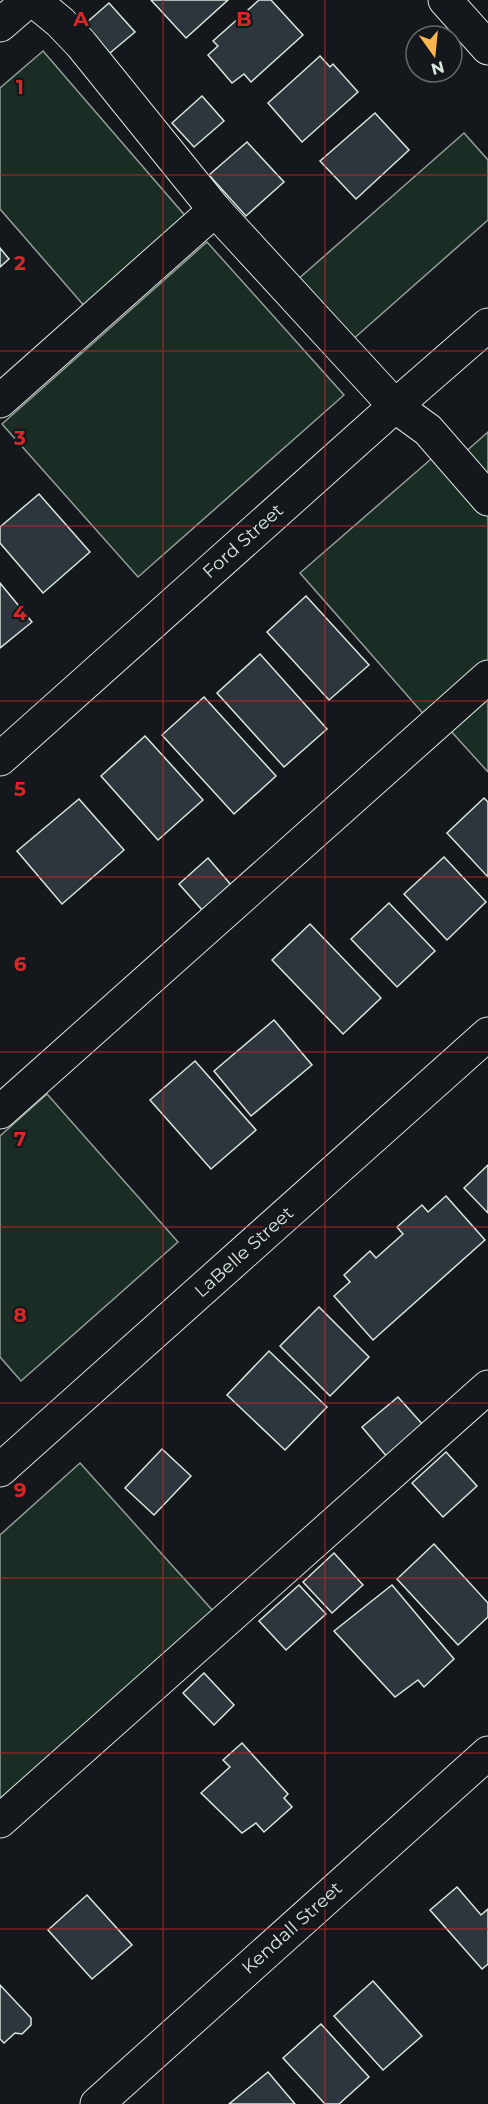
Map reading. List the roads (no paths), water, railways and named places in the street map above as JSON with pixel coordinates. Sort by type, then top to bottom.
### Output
[{"type":"street","points":[[0,25],[31,0],[60,22],[215,210],[395,406],[428,430],[488,499]]},
{"type":"street","points":[[445,0],[488,48]]},
{"type":"street","points":[[0,401],[215,210]]},
{"type":"street","name":"Ford Street","points":[[0,759],[395,406],[488,326]]},
{"type":"street","points":[[0,1112],[488,677]]},
{"type":"street","name":"LaBelle Street","points":[[0,1470],[488,1034]]},
{"type":"street","points":[[0,1821],[488,1387]]},
{"type":"street","name":"Kendall Street","points":[[97,2104],[488,1753]]}]
